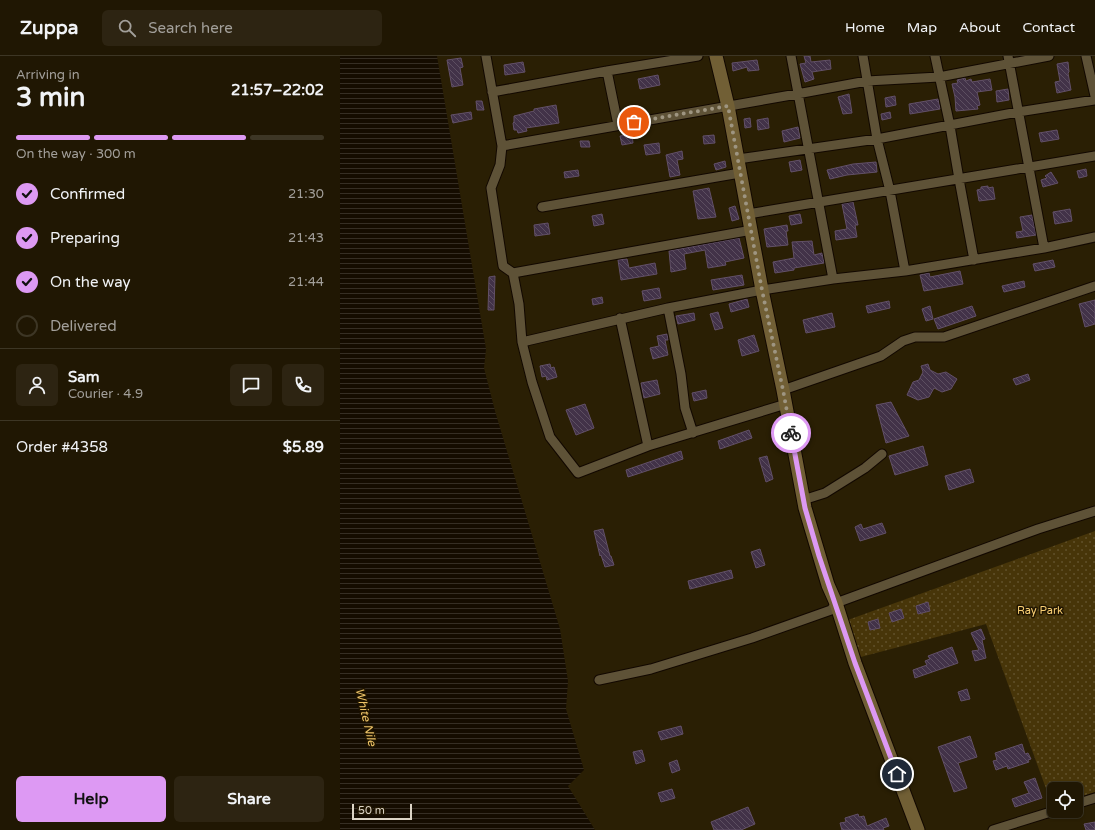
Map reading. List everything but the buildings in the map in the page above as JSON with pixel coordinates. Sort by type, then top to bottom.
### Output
[{"type":"street","points":[[486,56],[502,146],[500,165],[491,188],[503,266],[513,273],[752,230]]},
{"type":"street","points":[[492,92],[607,70],[698,56]]},
{"type":"street","points":[[716,56],[728,106],[762,290],[786,404],[803,500],[826,578],[836,603],[855,663],[918,830]]},
{"type":"street","points":[[790,56],[833,279]]},
{"type":"street","points":[[863,56],[905,271]]},
{"type":"street","points":[[935,56],[950,126],[974,260]]},
{"type":"street","points":[[502,146],[867,81],[939,77],[1009,60],[1049,56]]},
{"type":"street","points":[[1086,56],[1095,96]]},
{"type":"street","points":[[1009,60],[1044,248]]},
{"type":"street","points":[[607,70],[618,125]]},
{"type":"street","points":[[738,158],[878,138],[950,126],[1018,112],[1095,100]]},
{"type":"street","points":[[748,214],[1095,156]]},
{"type":"street","points":[[542,207],[740,173]]},
{"type":"street","points":[[522,342],[620,318],[762,290],[833,279],[905,271],[1044,248],[1095,237]]},
{"type":"street","points":[[513,273],[522,342],[532,382],[550,437],[578,473],[648,446],[786,404]]},
{"type":"street","points":[[783,390],[881,356],[903,341],[915,337],[944,337],[1095,286]]},
{"type":"street","points":[[668,308],[681,374],[685,408],[693,433]]},
{"type":"street","points":[[620,318],[648,446]]},
{"type":"street","points":[[803,500],[825,493],[865,468],[882,454]]},
{"type":"street","points":[[599,680],[651,669],[752,638],[831,610],[836,603],[1038,529],[1095,511]]},
{"type":"street","points":[[1083,802],[1095,798]]},
{"type":"street","points":[[993,830],[1047,813]]},
{"type":"green space","name":"Ray Park","points":[[1095,531],[1095,792],[1083,796],[1083,782],[1047,782],[1047,791],[986,624],[857,658],[845,621]]},
{"type":"water","name":"White Nile","points":[[340,56],[437,56],[486,349],[484,368],[495,411],[560,629],[568,681],[566,709],[584,770],[568,786],[595,830],[340,830]]},
{"type":"way so far","points":[[634,122],[728,106],[762,290],[791,433]]},
{"type":"route","points":[[791,433],[805,508],[828,585],[836,603],[855,663],[897,774]]}]
